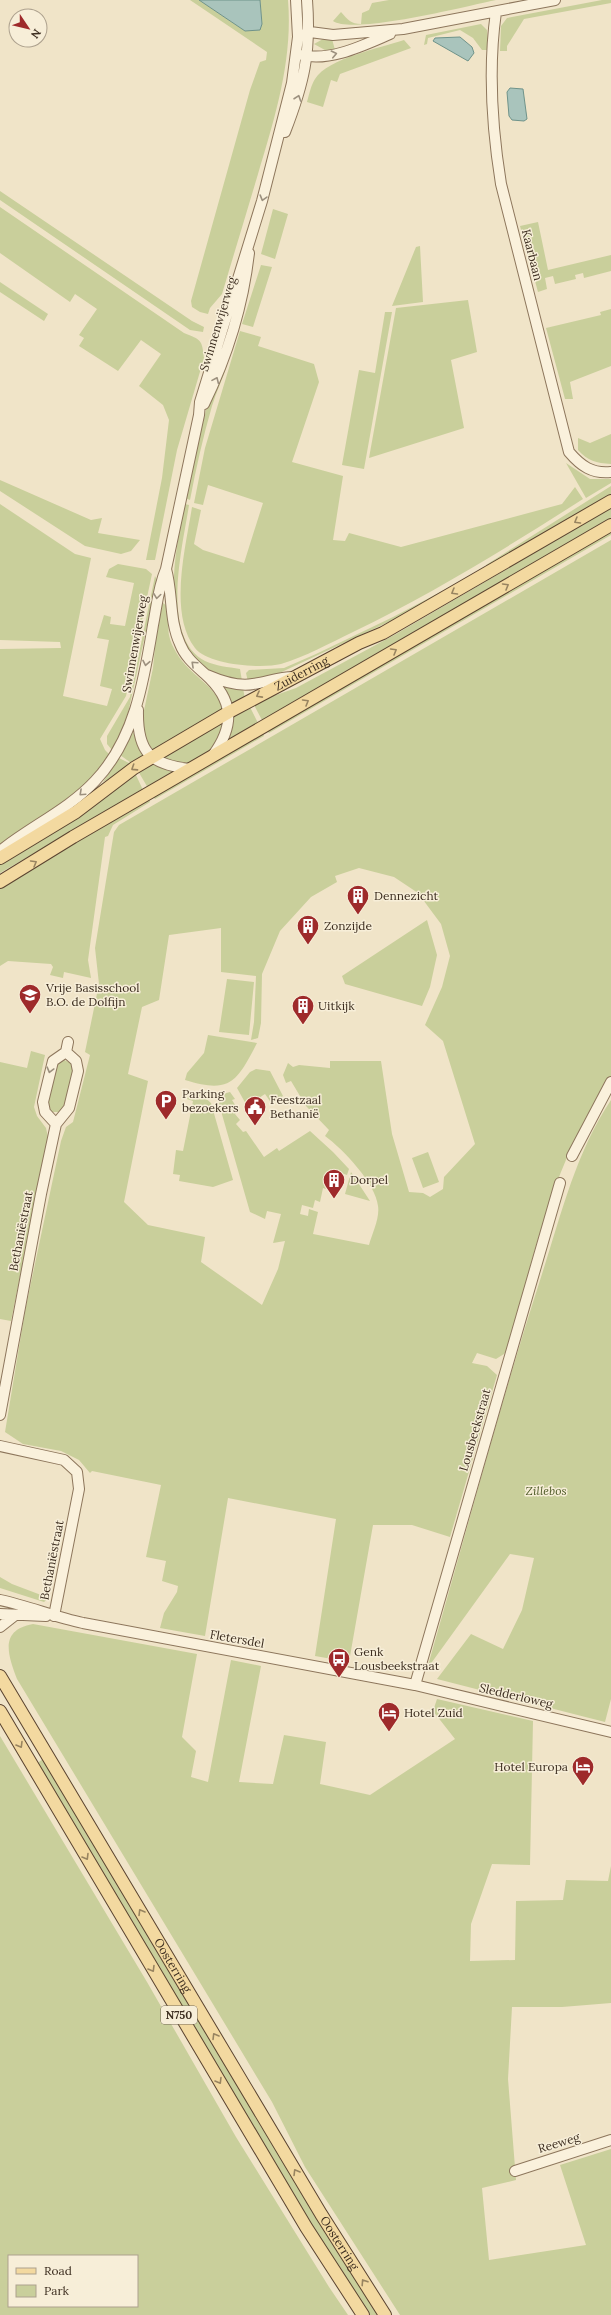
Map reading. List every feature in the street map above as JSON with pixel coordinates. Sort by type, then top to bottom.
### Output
[{"type":"main road","name":"Zuiderring","points":[[0,858],[76,812],[103,793],[116,780],[152,757],[229,712],[293,677],[383,633],[611,501]]},
{"type":"main road","points":[[0,882],[212,756],[611,525]]},
{"type":"main road","name":"Oosterring","points":[[0,1676],[321,2214],[385,2315]]},
{"type":"main road","name":"Oosterring","points":[[0,1712],[310,2233],[363,2315]]},
{"type":"street","name":"Swinnenwijerweg","points":[[0,851],[76,798],[94,782],[116,754],[125,738],[138,702],[154,624],[159,586],[166,569],[199,415],[225,355],[245,284],[251,238],[274,160],[292,83],[298,37],[296,0]]},
{"type":"street","name":"Swinnenwijerweg","points":[[274,160],[302,86],[308,56],[310,32],[307,0]]},
{"type":"street","points":[[298,37],[310,32],[333,35],[403,29],[555,0]]},
{"type":"street","name":"Kaarbaan","points":[[496,12],[492,86],[494,139],[501,184],[569,452],[578,463],[591,471],[611,472]]},
{"type":"street","points":[[296,53],[308,56],[338,53],[403,29]]},
{"type":"street","name":"Swinnenwijerweg","points":[[166,569],[170,583],[174,629],[180,645],[187,657],[206,675],[221,693],[229,712],[229,724],[225,739],[212,756]]},
{"type":"street","name":"Swinnenwijerweg","points":[[206,675],[225,682],[251,685],[282,677],[293,677]]},
{"type":"street","name":"Swinnenwijerweg","points":[[138,702],[137,730],[145,748],[152,757]]},
{"type":"street","points":[[152,757],[169,766],[192,769]]},
{"type":"street","name":"Bethaniëstraat","points":[[0,1415],[41,1194],[56,1124],[69,1108],[78,1071],[76,1061],[67,1047],[53,1061],[43,1102],[44,1112],[56,1124]]},
{"type":"street","points":[[572,1156],[611,1082]]},
{"type":"street","name":"Lousbeekstraat","points":[[414,1685],[560,1183]]},
{"type":"street","name":"Bethaniëstraat","points":[[0,1446],[64,1460],[77,1472],[79,1489],[54,1616]]},
{"type":"street","name":"Fletersdel","points":[[0,1600],[24,1605],[54,1616],[414,1685]]},
{"type":"street","name":"Fletersdel","points":[[0,1614],[14,1616],[54,1616]]},
{"type":"street","points":[[0,1627],[14,1616]]},
{"type":"street","name":"Sledderloweg","points":[[414,1685],[611,1732]]},
{"type":"street","name":"Reeweg","points":[[515,2171],[611,2140]]},
{"type":"green space","points":[[190,0],[199,0],[245,31],[262,24],[260,0],[288,0],[288,44],[276,110],[222,294],[210,308],[208,314],[200,312],[192,307],[191,301],[250,90],[260,62],[266,60],[267,52]]},
{"type":"green space","points":[[389,0],[496,0],[411,18],[361,24],[362,13],[369,10],[372,3]]},
{"type":"green space","points":[[602,0],[611,0],[611,3],[524,19],[507,46],[507,51],[500,51],[501,26],[507,18]]},
{"type":"green space","points":[[341,12],[350,21],[361,24],[345,24],[333,21]]},
{"type":"green space","points":[[481,24],[487,30],[489,50],[482,50],[473,38],[460,30],[428,38],[427,44],[424,45],[426,35]]},
{"type":"green space","points":[[323,39],[332,39],[335,50],[325,50],[314,44]]},
{"type":"green space","points":[[404,40],[411,48],[340,74],[337,82],[331,80],[323,107],[307,102],[315,79],[331,65],[356,55]]},
{"type":"green space","points":[[0,191],[192,321],[204,327],[203,332],[190,330],[0,200]]},
{"type":"green space","points":[[0,207],[184,333],[200,341],[204,358],[177,450],[155,560],[146,560],[162,478],[169,420],[163,405],[139,386],[161,354],[141,340],[118,371],[79,346],[84,338],[79,335],[97,309],[75,294],[70,302],[0,253]]},
{"type":"green space","points":[[273,209],[288,214],[275,259],[261,254]]},
{"type":"green space","points":[[538,222],[548,270],[611,255],[611,271],[584,278],[583,273],[575,275],[576,279],[555,284],[553,276],[545,278],[547,289],[538,292],[520,226]]},
{"type":"green space","points":[[420,246],[423,302],[392,306],[416,247]]},
{"type":"green space","points":[[261,265],[272,267],[253,327],[242,324]]},
{"type":"green space","points":[[0,282],[48,314],[44,321],[0,292]]},
{"type":"green space","points":[[468,300],[477,352],[451,360],[464,428],[369,458],[396,308]]},
{"type":"green space","points":[[611,309],[611,366],[570,382],[573,399],[565,399],[546,328],[601,315],[600,312]]},
{"type":"green space","points":[[385,312],[392,312],[364,469],[342,465],[359,370],[375,373]]},
{"type":"green space","points":[[240,331],[261,337],[258,346],[314,364],[319,382],[292,462],[343,476],[333,540],[345,541],[349,533],[401,547],[562,504],[575,487],[583,499],[441,586],[299,658],[281,664],[248,666],[223,662],[202,654],[195,648],[187,633],[182,617],[181,579],[192,507],[201,510],[194,544],[203,550],[244,563],[263,503],[208,485],[203,505],[194,503],[205,448]]},
{"type":"green space","points":[[225,364],[227,365],[206,429],[190,500],[185,498],[206,410]]},
{"type":"green space","points":[[611,434],[611,464],[593,461],[585,457],[578,450],[578,438],[590,443]]},
{"type":"green space","points":[[566,463],[590,479],[611,479],[611,483],[586,498]]},
{"type":"green space","points":[[0,480],[91,520],[102,518],[98,533],[140,540],[131,551],[121,554],[85,546],[0,491]]},
{"type":"green space","points":[[611,486],[611,495],[486,568],[486,565]]},
{"type":"green space","points":[[0,504],[75,554],[91,558],[63,696],[107,706],[112,689],[100,686],[109,640],[97,638],[104,615],[111,617],[110,624],[125,626],[134,583],[106,577],[109,569],[118,564],[146,569],[152,574],[126,696],[100,739],[105,750],[111,756],[75,796],[0,847],[0,649],[61,648],[60,642],[0,640]]},
{"type":"green space","points":[[185,504],[189,505],[182,543],[178,589],[178,612],[182,632],[191,649],[205,661],[240,669],[242,681],[214,673],[194,658],[182,637],[175,612],[174,585],[176,557]]},
{"type":"green space","points":[[611,508],[611,519],[263,722],[253,703],[296,688],[396,634]]},
{"type":"green space","points":[[611,531],[611,535],[269,733],[267,731]]},
{"type":"green space","points":[[611,540],[611,1077],[591,1109],[574,1142],[560,1175],[537,1242],[508,1348],[504,1354],[496,1359],[477,1353],[472,1363],[487,1366],[497,1375],[450,1537],[412,1525],[373,1525],[349,1662],[315,1656],[336,1519],[228,1498],[205,1636],[160,1628],[164,1613],[177,1592],[178,1586],[162,1581],[166,1561],[146,1557],[161,1485],[92,1471],[90,1473],[79,1460],[61,1451],[23,1444],[5,1432],[25,1311],[61,1141],[66,1127],[73,1122],[90,1055],[85,1052],[99,984],[95,948],[114,832],[119,825]],"holes":[[[359,868],[394,877],[418,893],[441,924],[450,956],[442,987],[425,1025],[443,1041],[475,1144],[444,1177],[443,1189],[430,1197],[423,1193],[409,1192],[392,1134],[381,1061],[330,1061],[330,1068],[299,1065],[293,1067],[288,1063],[283,1075],[286,1083],[291,1081],[306,1106],[329,1130],[325,1136],[341,1149],[358,1168],[376,1197],[378,1206],[377,1221],[369,1245],[313,1234],[318,1212],[309,1209],[308,1216],[300,1214],[302,1205],[313,1208],[315,1200],[320,1202],[323,1188],[326,1189],[330,1169],[347,1175],[349,1169],[310,1131],[279,1151],[277,1148],[264,1157],[246,1131],[243,1132],[236,1124],[240,1120],[235,1114],[239,1111],[232,1100],[235,1099],[230,1092],[223,1094],[219,1104],[250,1212],[265,1219],[267,1211],[281,1214],[273,1243],[285,1241],[278,1269],[262,1305],[201,1262],[205,1237],[148,1225],[124,1202],[148,1081],[128,1074],[142,1007],[159,1000],[169,935],[221,928],[221,972],[256,976],[254,1022],[251,1040],[258,1038],[261,1023],[262,974],[280,931],[311,897],[337,882],[335,876]]]},
{"type":"green space","points":[[482,570],[410,612],[271,677],[248,682],[246,673],[249,670],[284,668],[393,617]]},
{"type":"green space","points":[[155,576],[157,580],[125,727],[112,750],[107,744],[107,736],[130,697]]},
{"type":"green space","points":[[163,603],[166,605],[169,618],[169,635],[175,650],[188,668],[215,693],[224,711],[154,753],[146,743],[142,720],[153,668],[158,615]]},
{"type":"green space","points":[[223,685],[243,688],[245,699],[230,707]]},
{"type":"green space","points":[[249,705],[258,723],[229,741],[232,714]]},
{"type":"green space","points":[[225,718],[221,735],[210,750],[194,761],[181,765],[157,757]]},
{"type":"green space","points":[[133,732],[146,757],[134,765],[120,755]]},
{"type":"green space","points":[[263,733],[264,736],[155,799],[153,797]]},
{"type":"green space","points":[[119,758],[129,763],[131,767],[103,782]]},
{"type":"green space","points":[[153,760],[166,770],[176,772],[148,788],[138,771]]},
{"type":"green space","points":[[135,773],[143,790],[0,873],[0,864],[53,831]]},
{"type":"green space","points":[[149,799],[150,802],[113,825],[108,836],[105,837],[88,960],[91,978],[64,972],[63,978],[50,975],[53,967],[51,964],[8,961],[0,966],[0,886]]},
{"type":"green space","points":[[427,920],[437,955],[430,987],[422,1006],[345,984],[342,976]]},
{"type":"green space","points":[[227,979],[254,982],[249,1035],[219,1032]]},
{"type":"green space","points":[[208,1035],[257,1043],[244,1067],[237,1076],[222,1085],[212,1086],[185,1080],[187,1073],[204,1053]]},
{"type":"green space","points":[[31,1051],[45,1055],[34,1107],[37,1116],[46,1128],[48,1137],[11,1321],[0,1319],[0,1062],[27,1068]]},
{"type":"green space","points":[[62,1059],[71,1063],[72,1067],[69,1088],[61,1112],[50,1112],[48,1106],[49,1084],[54,1070]]},
{"type":"green space","points":[[256,1069],[270,1071],[283,1096],[272,1104],[265,1094],[247,1106],[237,1088],[250,1072]]},
{"type":"green space","points":[[197,1091],[211,1103],[233,1180],[213,1187],[179,1181],[180,1175],[173,1174],[176,1150],[183,1151],[193,1101],[187,1099],[190,1094]]},
{"type":"green space","name":"Zillebos","points":[[611,1100],[611,1699],[605,1722],[437,1679],[471,1634],[503,1649],[522,1610],[534,1558],[510,1554],[427,1669],[512,1372],[570,1184],[588,1141]]},
{"type":"green space","points":[[428,1152],[439,1182],[423,1188],[412,1158]]},
{"type":"green space","points":[[351,1172],[370,1201],[345,1194]]},
{"type":"green space","points":[[0,1577],[12,1584],[49,1598],[44,1602],[0,1588]]},
{"type":"green space","points":[[33,1624],[197,1654],[182,1737],[196,1751],[191,1777],[208,1782],[231,1660],[261,1666],[239,1782],[273,1784],[284,1735],[326,1742],[320,1784],[370,1795],[455,1739],[433,1711],[437,1699],[533,1721],[530,1865],[492,1864],[471,1924],[470,1961],[515,1960],[516,1901],[563,1900],[566,1880],[608,1881],[611,1866],[611,2003],[562,2007],[512,2007],[508,2079],[516,2180],[482,2188],[489,2260],[586,2245],[560,2165],[611,2149],[611,2315],[400,2315],[305,2167],[272,2102],[17,1679],[9,1652],[11,1637],[15,1631]]},
{"type":"green space","points":[[0,1736],[147,1982],[236,2137],[348,2315],[0,2315]]},
{"type":"green space","points":[[43,1759],[301,2193],[379,2315],[369,2315],[311,2225],[36,1764]]},
{"type":"water","points":[[199,0],[260,0],[262,24],[260,30],[245,31]]},
{"type":"water","points":[[460,37],[472,47],[474,53],[468,61],[433,41],[435,38]]},
{"type":"water","points":[[510,88],[523,89],[527,119],[524,121],[512,120],[509,116],[507,92]]},
{"type":"place","name":"Dennezicht","points":[[358,916]]},
{"type":"place","name":"Zonzijde","points":[[308,946]]},
{"type":"place","name":"Vrije Basisschool B.O. de Dolfijn","points":[[30,1014]]},
{"type":"place","name":"Uitkijk","points":[[303,1026]]},
{"type":"place","name":"Parking bezoekers","points":[[166,1120]]},
{"type":"place","name":"Feestzaal Bethanië","points":[[255,1126]]},
{"type":"place","name":"Dorpel","points":[[334,1200]]},
{"type":"place","name":"Genk Lousbeekstraat","points":[[339,1678]]},
{"type":"place","name":"Hotel Zuid","points":[[389,1732]]},
{"type":"place","name":"Hotel Europa","points":[[583,1786]]}]
